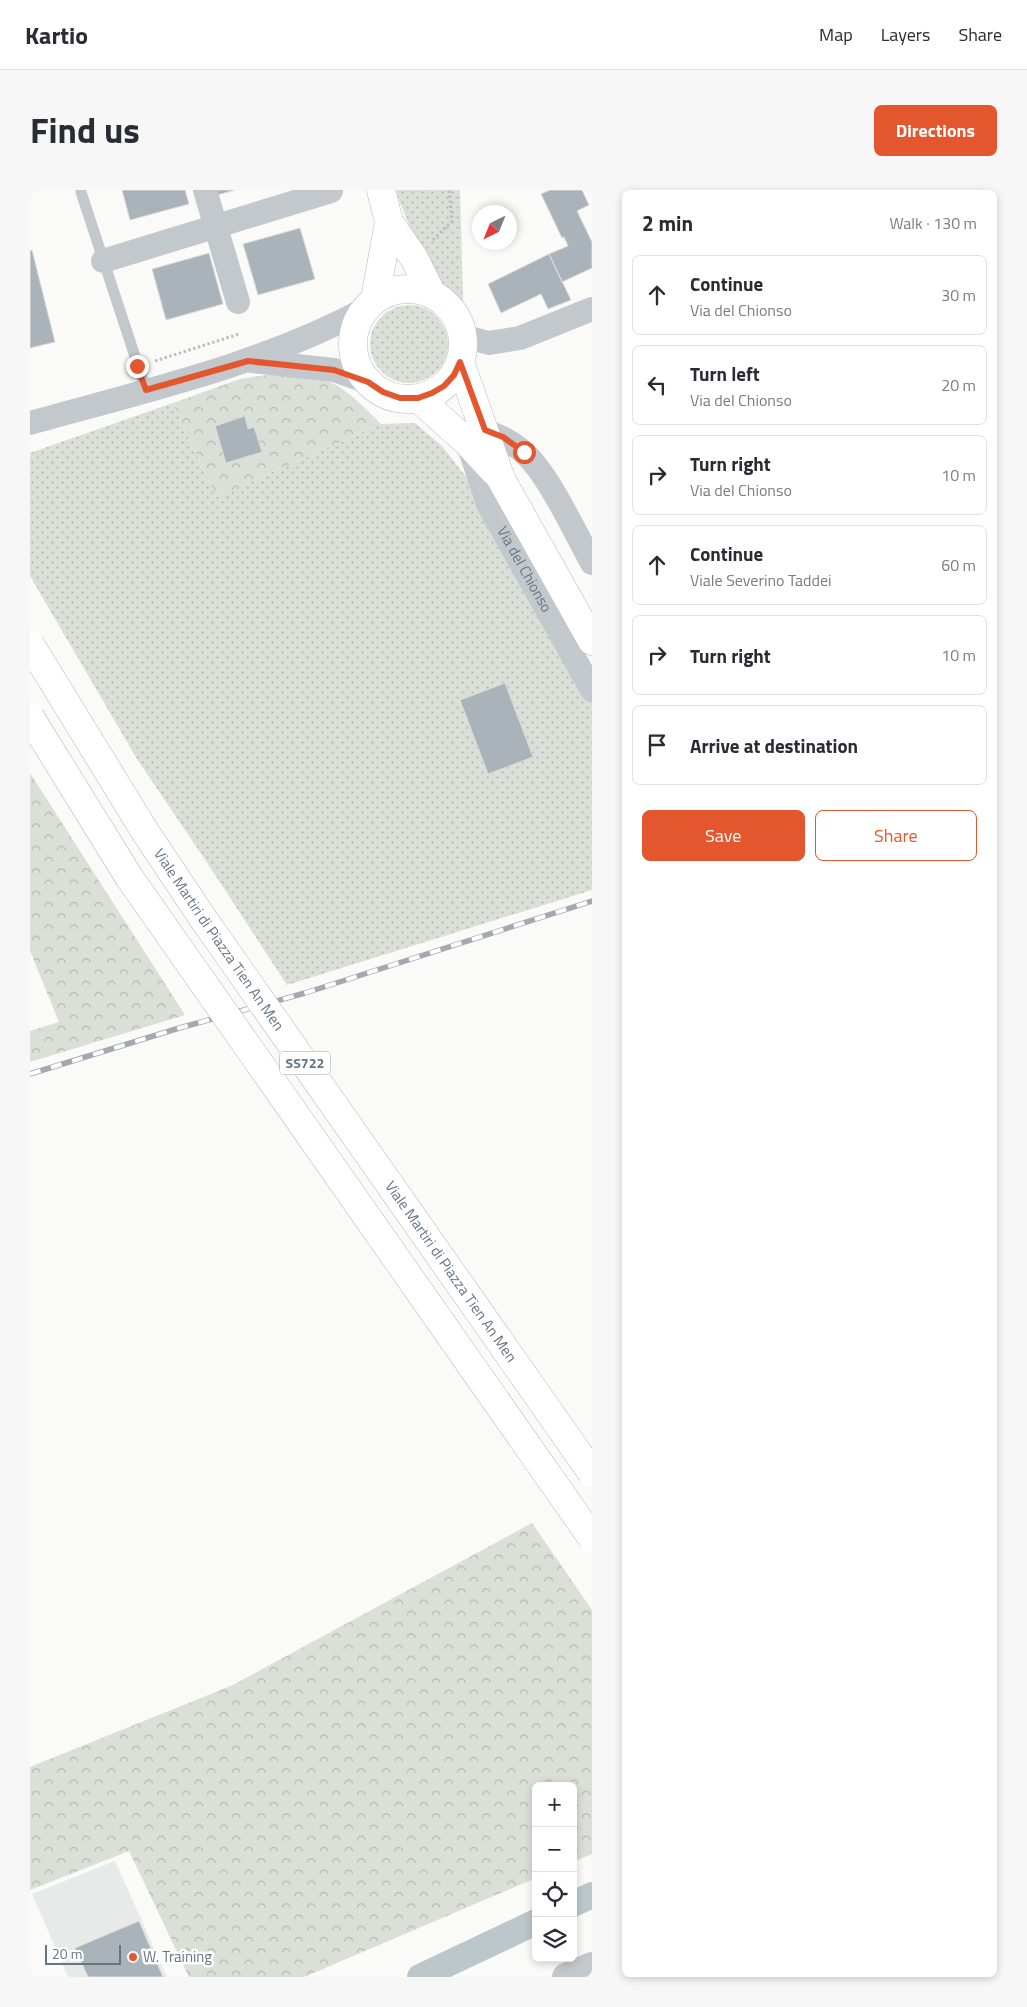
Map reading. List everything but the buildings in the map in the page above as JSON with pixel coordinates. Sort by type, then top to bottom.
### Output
[{"type":"main road","name":"Via del Chionso","points":[[381,190],[389,222],[414,258],[432,294],[446,305],[457,319],[476,436],[592,641]]},
{"type":"main road","name":"Via del Chionso","points":[[368,382],[359,368],[354,353],[354,337],[358,321],[371,304],[389,222]]},
{"type":"main road","points":[[371,304],[388,292],[403,289],[418,290],[432,294]]},
{"type":"main road","points":[[368,382],[383,392],[400,398],[418,398],[444,386],[454,375],[461,349]]},
{"type":"main road","name":"Via del Chionso","points":[[418,398],[476,436]]},
{"type":"main road","name":"Viale Martiri di Piazza Tien An Men","points":[[30,644],[133,813],[202,917],[592,1473]]},
{"type":"main road","name":"SS722","points":[[30,717],[129,876],[592,1538]]},
{"type":"street","points":[[205,190],[238,302]]},
{"type":"street","points":[[103,261],[332,191]]},
{"type":"street","points":[[30,423],[248,361],[336,325],[371,304]]},
{"type":"street","points":[[461,349],[520,338],[592,309]]},
{"type":"street","points":[[248,361],[334,370],[368,382]]},
{"type":"street","name":"Via del Chionso","points":[[592,563],[538,470],[524,452],[503,437],[476,436],[489,506],[592,690]]},
{"type":"street","points":[[566,1977],[592,1966]]},
{"type":"lane","points":[[81,192],[146,390]]},
{"type":"path","points":[[431,242],[452,221],[449,190]]},
{"type":"path","points":[[137,366],[247,332]]},
{"type":"shaded area","points":[[115,1861],[167,1977],[68,1977],[32,1894]]},
{"type":"green space","points":[[395,190],[460,190],[463,301],[429,275]]},
{"type":"green space","points":[[409,305],[424,308],[436,317],[445,329],[448,344],[445,359],[436,371],[424,380],[409,383],[394,380],[382,371],[373,359],[370,344],[373,329],[382,317],[394,308]]},
{"type":"green space","points":[[266,375],[308,377],[332,383],[352,396],[381,424],[216,497],[173,403],[240,379]]},
{"type":"green space","points":[[173,403],[216,497],[381,424],[415,423],[442,446],[489,506],[592,690],[592,890],[287,985],[137,759],[30,576],[30,453]]},
{"type":"green space","points":[[30,773],[185,1015],[30,1062],[30,1031],[59,1022],[30,951]]},
{"type":"green space","points":[[532,1523],[592,1610],[592,1854],[577,1860],[577,1782],[532,1782],[532,1880],[304,1977],[189,1977],[129,1851],[30,1890],[30,1767],[233,1685]]},
{"type":"waterway","points":[[577,1902],[592,1895]]},
{"type":"waterway","points":[[420,1977],[532,1924]]},
{"type":"railway","points":[[30,1074],[176,1029],[305,993],[592,901]]},
{"type":"place","name":"W. Training","points":[[133,1957]]},
{"type":"route","points":[[137,366],[146,390],[248,361],[334,370],[368,382],[383,392],[400,398],[418,398],[444,386],[454,375],[460,362],[485,430],[503,437],[524,452]]}]
